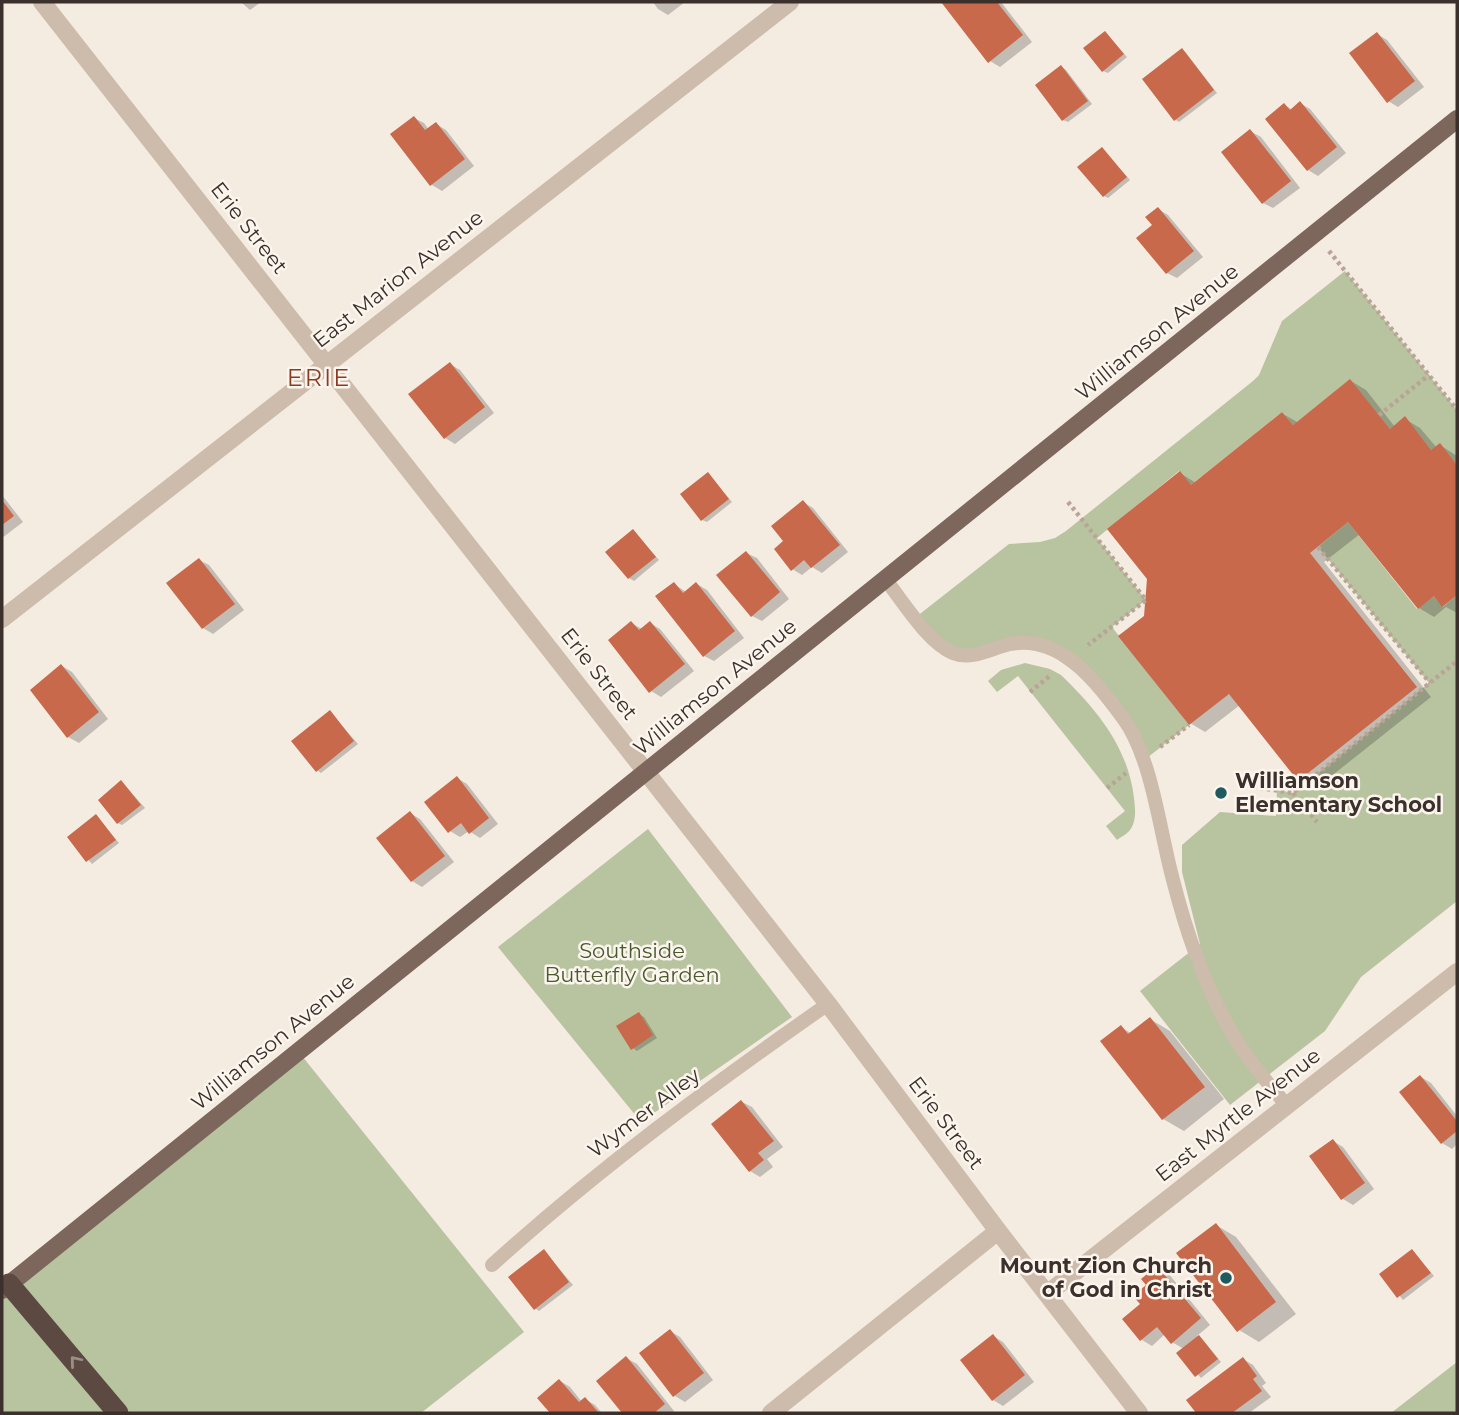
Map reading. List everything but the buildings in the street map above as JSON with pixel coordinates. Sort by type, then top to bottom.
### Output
[{"type":"highway","points":[[4,1282],[118,1413]]},
{"type":"main road","name":"Williamson Avenue","points":[[4,1282],[646,771],[1457,119]]},
{"type":"street","name":"Erie Street","points":[[42,2],[828,1004],[1139,1413]]},
{"type":"street","name":"East Marion Avenue","points":[[2,619],[790,2]]},
{"type":"street","name":"East Myrtle Avenue","points":[[1047,1294],[1457,972]]},
{"type":"street","points":[[771,1413],[998,1231]]},
{"type":"lane","points":[[885,579],[937,643],[956,654],[979,654],[1011,644],[1037,644],[1057,651],[1084,670],[1126,722],[1139,749],[1152,790],[1173,880],[1198,963],[1218,1009],[1236,1041],[1287,1106]]},
{"type":"lane","name":"Wymer Alley","points":[[492,1265],[573,1194],[656,1127],[828,1004]]},
{"type":"path","points":[[1315,234],[1457,410]]},
{"type":"path","points":[[1379,415],[1429,375]]},
{"type":"path","points":[[1030,692],[1146,600],[1068,502]]},
{"type":"path","points":[[1318,547],[1430,683]]},
{"type":"path","points":[[1293,793],[1457,661]]},
{"type":"path","points":[[1253,787],[1293,793],[1317,822]]},
{"type":"green space","points":[[1345,271],[1457,410],[1457,465],[1440,444],[1431,450],[1405,417],[1390,429],[1350,380],[1293,425],[1282,412],[1191,485],[1179,471],[1097,538],[1146,600],[1112,627],[1189,725],[1143,761],[1102,692],[1037,644],[956,654],[916,617],[1009,544],[1040,542],[1055,538],[1066,531],[1253,381],[1259,375],[1282,321]]},
{"type":"green space","points":[[1348,522],[1417,609],[1434,596],[1443,607],[1457,595],[1457,901],[1361,977],[1325,1031],[1230,1105],[1140,991],[1200,944],[1182,872],[1182,845],[1220,812],[1276,816],[1277,790],[1294,793],[1429,683],[1318,547]]},
{"type":"green space","points":[[1025,663],[1050,669],[1061,675],[1087,702],[1118,746],[1131,780],[1135,814],[1130,830],[1117,840],[1106,826],[1125,811],[1018,676],[997,692],[988,681],[1001,670]]},
{"type":"green space","name":"Southside Butterfly Garden","points":[[648,829],[792,1017],[641,1122],[498,947]]},
{"type":"green space","points":[[298,1051],[524,1332],[421,1413],[2,1413],[2,1274],[9,1283]]},
{"type":"green space","points":[[1457,1362],[1457,1413],[1391,1413]]},
{"type":"place","name":"Williamson Elementary School","points":[[1221,793]]},
{"type":"place","name":"Mount Zion Church of God in Christ","points":[[1226,1278]]},
{"type":"district","name":"ERIE","points":[[319,378]]}]
